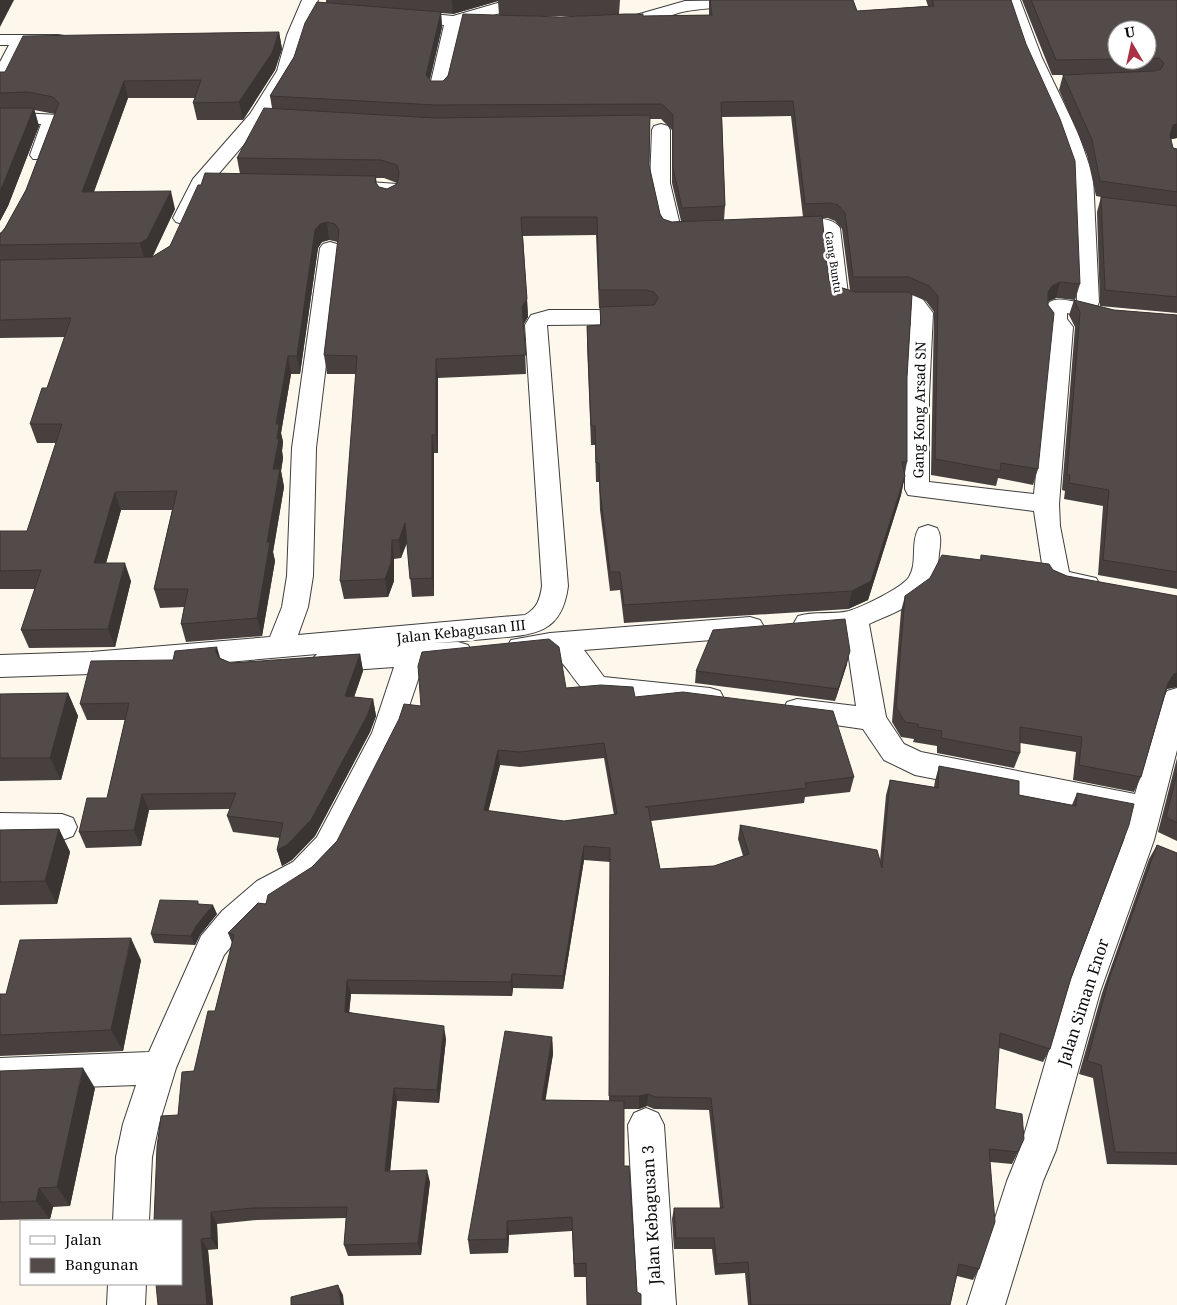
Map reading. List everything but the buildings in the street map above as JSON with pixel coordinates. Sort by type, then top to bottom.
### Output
[{"type":"street","points":[[459,21],[526,0]]},
{"type":"street","points":[[599,23],[638,20],[685,6],[761,0]]},
{"type":"street","points":[[1012,0],[1033,58],[1055,82],[1093,204],[1086,311]]},
{"type":"street","points":[[175,236],[200,183],[257,117],[286,71],[313,6]]},
{"type":"street","points":[[390,15],[502,23]]},
{"type":"street","points":[[438,90],[459,21]]},
{"type":"street","points":[[0,40],[70,40]]},
{"type":"street","points":[[0,78],[21,40]]},
{"type":"street","points":[[257,117],[282,118]]},
{"type":"street","points":[[0,118],[47,118],[53,120],[34,172]]},
{"type":"street","points":[[653,126],[660,183],[671,232],[718,230]]},
{"type":"street","points":[[200,183],[227,183]]},
{"type":"street","points":[[319,186],[390,188],[389,199]]},
{"type":"street","name":"Gang Buntu","points":[[764,228],[828,226],[831,230],[838,298],[850,302],[905,301],[913,302],[918,306]]},
{"type":"street","points":[[280,646],[295,607],[300,576],[304,448],[330,248]]},
{"type":"street","name":"Gang Kong Arsad SN","points":[[918,306],[922,313],[917,396],[917,489],[1046,504]]},
{"type":"street","points":[[1109,316],[1061,306],[1056,307],[1056,321],[1062,327],[1046,504],[1047,526],[1057,577],[1062,580],[1110,589]]},
{"type":"street","name":"Jalan Kebagusan III","points":[[0,666],[91,663],[520,626],[542,620],[554,599],[555,586],[536,325],[539,320],[549,317],[645,317]]},
{"type":"street","points":[[91,663],[113,670],[271,666],[778,625],[852,621],[912,590],[920,583],[924,569],[928,534]]},
{"type":"street","points":[[852,621],[858,629],[872,719],[894,752],[915,763],[1146,808]]},
{"type":"street","points":[[550,643],[565,647],[572,654],[590,682],[598,686],[669,693],[731,702]]},
{"type":"street","points":[[130,1220],[134,1157],[141,1124],[159,1068],[212,946],[233,921],[268,891],[304,871],[328,846],[386,733],[412,656]]},
{"type":"street","name":"Jalan Siman Enor","points":[[986,1305],[1025,1181],[1038,1150],[1083,992],[1151,845],[1146,808],[1177,699]]},
{"type":"street","points":[[769,707],[872,719]]},
{"type":"street","points":[[0,826],[62,827]]},
{"type":"street","points":[[0,1074],[159,1068]]},
{"type":"street","name":"Jalan Kebagusan 3","points":[[646,1125],[657,1305]]},
{"type":"street","points":[[126,1305],[127,1285]]}]
